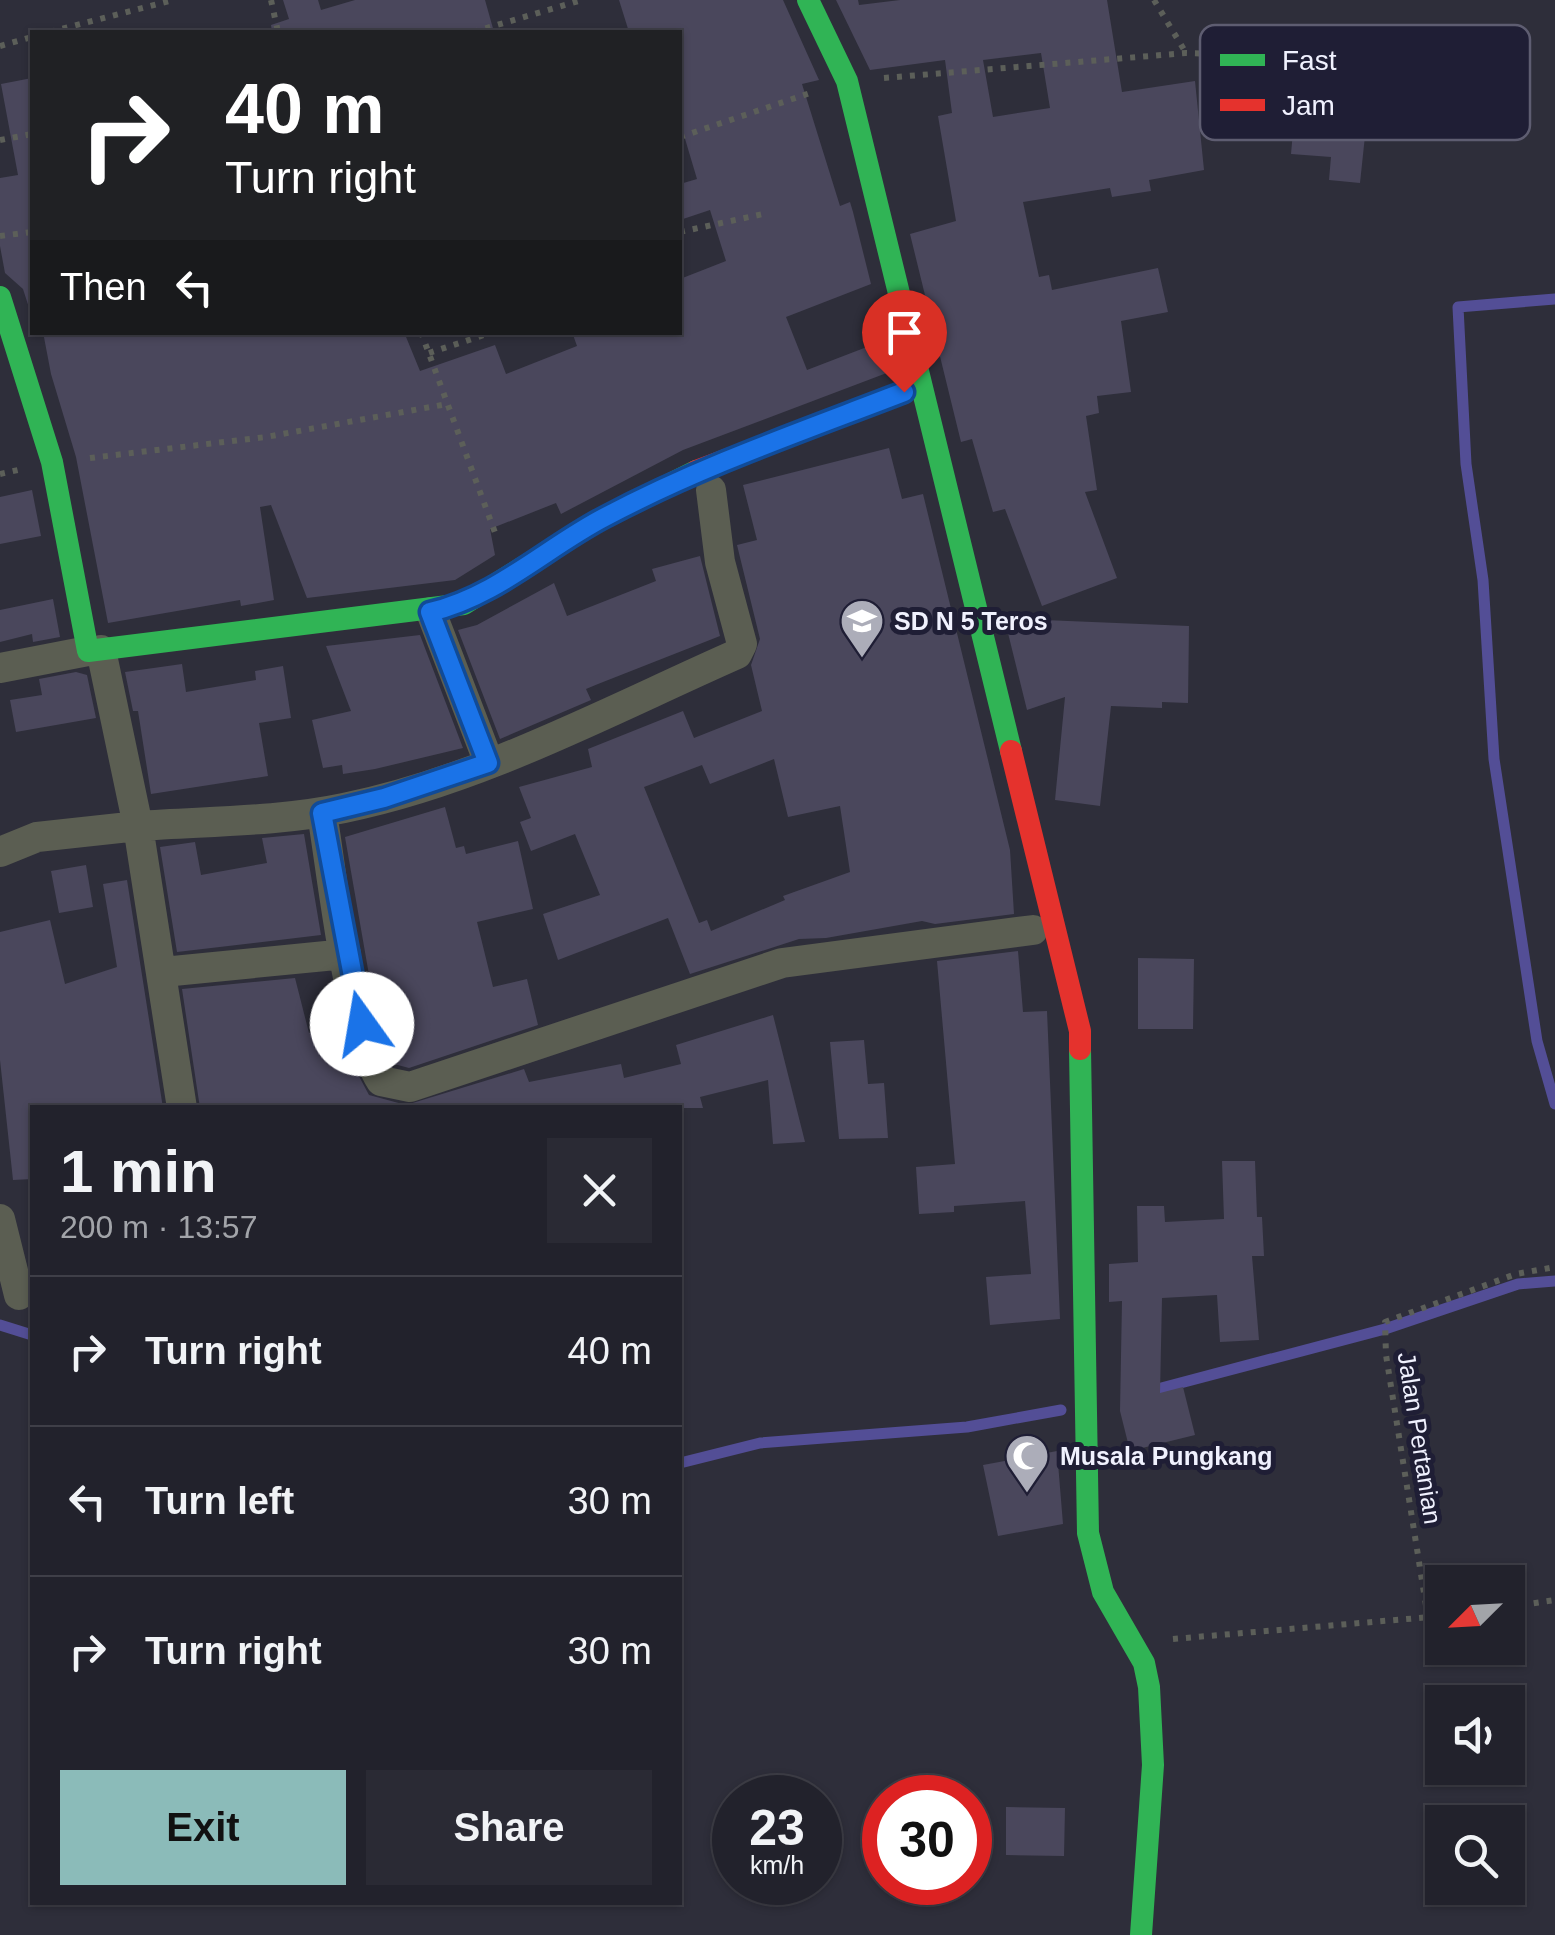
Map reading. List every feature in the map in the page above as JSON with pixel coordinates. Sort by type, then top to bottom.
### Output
[{"type":"street","points":[[808,0],[847,81],[1080,1031],[1088,1534],[1103,1592],[1144,1664],[1151,1706],[1153,1764],[1141,1935]]},
{"type":"street","points":[[0,297],[52,462],[138,826],[182,1105]]},
{"type":"street","points":[[0,668],[316,620],[430,612],[464,604],[602,518],[694,472],[904,392]]},
{"type":"street","points":[[0,852],[38,837],[322,813],[377,800],[488,763],[740,652],[742,644],[720,562],[711,490]]},
{"type":"street","points":[[430,612],[488,763]]},
{"type":"street","points":[[322,813],[346,954],[375,1071],[381,1081],[410,1086],[782,963],[1033,930]]},
{"type":"street","points":[[163,972],[346,954]]},
{"type":"street","points":[[0,1219],[19,1295]]},
{"type":"path","points":[[58,30],[173,0]]},
{"type":"path","points":[[271,0],[278,30]]},
{"type":"path","points":[[480,30],[582,0]]},
{"type":"path","points":[[1154,0],[1186,53]]},
{"type":"path","points":[[0,46],[30,38]]},
{"type":"path","points":[[682,136],[847,81],[1200,53]]},
{"type":"path","points":[[0,140],[30,134]]},
{"type":"path","points":[[682,232],[763,214]]},
{"type":"path","points":[[0,236],[30,232]]},
{"type":"path","points":[[422,335],[500,549]]},
{"type":"path","points":[[429,353],[484,335]]},
{"type":"path","points":[[0,474],[52,462],[266,436],[447,404]]},
{"type":"path","name":"Jalan Pertanian","points":[[1425,1599],[1386,1355],[1385,1322],[1516,1274],[1555,1267]]},
{"type":"path","points":[[1525,1604],[1555,1600]]},
{"type":"path","points":[[1132,1643],[1425,1618]]},
{"type":"building","points":[[283,0],[318,0],[321,10],[355,0],[485,0],[493,30],[272,30],[271,25],[289,19]]},
{"type":"building","points":[[619,0],[783,0],[819,80],[802,84],[840,206],[850,202],[871,284],[786,317],[807,370],[885,340],[892,371],[683,450],[561,514],[556,503],[490,529],[495,555],[455,580],[307,598],[271,505],[260,507],[274,600],[241,606],[240,600],[108,623],[76,457],[44,335],[405,335],[420,371],[495,345],[506,374],[577,346],[573,335],[682,335],[682,278],[726,261],[710,210],[682,219],[682,183],[697,179],[682,129],[682,30],[628,30]]},
{"type":"building","points":[[836,0],[858,0],[859,5],[900,0],[1107,0],[1122,92],[1195,81],[1204,170],[1149,180],[1151,191],[1112,197],[1110,188],[1023,202],[1039,277],[1049,275],[1052,290],[1158,268],[1168,312],[1121,321],[1131,392],[1097,396],[1099,413],[1086,416],[1097,490],[1085,492],[1117,578],[1042,606],[1005,509],[993,512],[972,439],[961,442],[910,234],[956,221],[938,116],[952,113],[945,60],[870,70]],"holes":[[[1041,53],[1050,108],[993,117],[983,60]]]},
{"type":"building","points":[[30,78],[30,311],[23,289],[5,273],[0,246],[0,178],[18,175],[1,84]]},
{"type":"building","points":[[1292,140],[1365,140],[1360,183],[1329,180],[1331,157],[1291,154]]},
{"type":"building","points":[[889,448],[902,499],[923,494],[1010,850],[1014,914],[935,924],[922,921],[799,939],[690,974],[668,918],[558,960],[543,914],[600,895],[575,834],[531,851],[520,822],[531,818],[519,787],[592,767],[588,749],[683,711],[694,738],[762,711],[751,665],[760,639],[737,545],[757,540],[743,485]],"holes":[[[774,759],[788,817],[840,806],[850,872],[783,896],[785,900],[711,931],[707,920],[699,923],[644,787],[702,765],[710,784]]]},
{"type":"building","points":[[32,490],[41,536],[0,544],[0,497]]},
{"type":"building","points":[[700,556],[720,636],[586,689],[591,700],[500,739],[458,630],[477,625],[554,583],[567,616],[656,581],[652,569]]},
{"type":"building","points":[[53,599],[60,637],[33,642],[32,634],[0,642],[0,610]]},
{"type":"building","points":[[1020,619],[1189,626],[1188,703],[1162,702],[1162,708],[1111,706],[1100,806],[1055,800],[1065,697],[1027,710],[1006,625]]},
{"type":"building","points":[[420,635],[463,748],[343,774],[342,765],[323,768],[312,720],[351,711],[326,646]]},
{"type":"building","points":[[182,664],[186,692],[256,680],[255,671],[283,666],[291,718],[259,723],[268,776],[151,794],[138,711],[133,711],[125,672]]},
{"type":"building","points":[[76,672],[87,675],[96,718],[16,732],[10,700],[42,695],[39,679]]},
{"type":"building","points":[[445,807],[456,848],[464,846],[466,854],[518,841],[533,909],[477,922],[493,987],[527,979],[538,1025],[409,1068],[394,1064],[377,1021],[345,837]]},
{"type":"building","points":[[304,834],[321,935],[177,952],[160,847],[195,842],[201,875],[267,863],[262,838]]},
{"type":"building","points":[[86,865],[93,907],[59,913],[51,871]]},
{"type":"building","points":[[127,880],[163,1105],[30,1105],[30,1179],[13,1180],[0,1060],[0,932],[50,920],[65,984],[117,967],[103,884]]},
{"type":"building","points":[[1018,951],[1023,1012],[1047,1011],[1060,1319],[990,1325],[986,1277],[1031,1274],[1025,1201],[954,1206],[954,1212],[919,1214],[916,1167],[955,1164],[937,961]]},
{"type":"building","points":[[1138,958],[1194,959],[1193,1029],[1138,1029]]},
{"type":"building","points":[[295,978],[309,1033],[340,1025],[353,1065],[369,1095],[406,1105],[200,1105],[182,989]]},
{"type":"building","points":[[773,1015],[805,1142],[773,1144],[768,1080],[700,1097],[703,1108],[406,1105],[524,1069],[529,1082],[621,1064],[624,1078],[681,1064],[676,1045]]},
{"type":"building","points":[[864,1040],[868,1084],[884,1083],[888,1138],[839,1139],[830,1042]]},
{"type":"building","points":[[1222,1161],[1255,1161],[1257,1217],[1262,1217],[1264,1256],[1252,1256],[1259,1340],[1220,1342],[1217,1295],[1162,1298],[1160,1393],[1183,1387],[1195,1435],[1130,1451],[1120,1411],[1122,1301],[1109,1302],[1109,1264],[1138,1262],[1137,1206],[1164,1206],[1165,1222],[1224,1219]]},
{"type":"building","name":"Musala Pungkang","points":[[1057,1451],[1063,1524],[998,1536],[983,1465]]},
{"type":"building","points":[[1006,1807],[1065,1808],[1064,1856],[1006,1855]]},
{"type":"waterway","points":[[1555,299],[1458,307],[1466,464],[1483,580],[1494,759],[1537,1041],[1555,1104]]},
{"type":"waterway","points":[[1150,1391],[1385,1329],[1518,1284],[1555,1281]]},
{"type":"waterway","points":[[0,1325],[30,1334]]},
{"type":"waterway","points":[[682,1462],[760,1443],[967,1427],[1061,1410]]},
{"type":"traffic: fast","points":[[808,0],[847,81],[1011,751]]},
{"type":"traffic: fast","points":[[0,297],[52,462],[88,651],[464,604],[602,518],[696,471]]},
{"type":"traffic: fast","points":[[1080,1049],[1088,1533],[1103,1592],[1144,1663],[1149,1687],[1153,1765],[1141,1935]]},
{"type":"traffic: jam","points":[[696,471],[904,393]]},
{"type":"traffic: jam","points":[[1011,751],[1080,1031],[1080,1049]]},
{"type":"place","name":"SD N 5 Teros","points":[[862,659]]},
{"type":"place","name":"Musala Pungkang","points":[[1027,1494]]},
{"type":"route","points":[[362,1024],[322,813],[384,798],[488,763],[430,612],[464,604],[602,518],[694,472],[904,392]]}]
